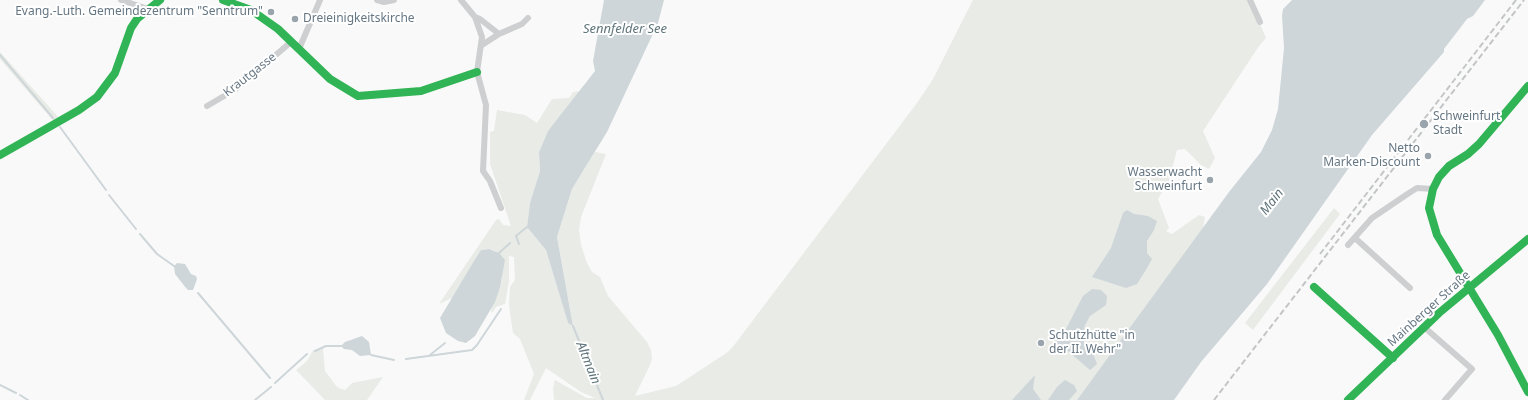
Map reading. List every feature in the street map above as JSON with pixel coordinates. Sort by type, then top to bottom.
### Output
[{"type":"street","points":[[121,0],[148,8]]},
{"type":"street","points":[[0,155],[79,110],[97,97],[116,73],[131,28],[137,19],[148,8],[160,0]]},
{"type":"street","points":[[223,0],[240,2],[278,28],[330,79],[358,96],[421,91],[477,72]]},
{"type":"street","points":[[299,49],[320,0]]},
{"type":"street","points":[[377,0],[384,2],[394,0]]},
{"type":"street","points":[[461,0],[475,17],[481,31],[482,45],[477,72],[486,105],[483,170],[490,181],[501,208]]},
{"type":"street","points":[[1250,0],[1260,22]]},
{"type":"street","points":[[475,17],[480,19],[498,34]]},
{"type":"street","points":[[482,45],[498,34],[516,27],[528,18]]},
{"type":"street","name":"Krautgasse","points":[[208,106],[236,89],[291,42]]},
{"type":"street","points":[[1528,86],[1479,144],[1444,171],[1433,189],[1429,208],[1434,229],[1498,335],[1528,392]]},
{"type":"street","points":[[1348,245],[1372,218],[1409,193],[1417,188],[1433,189]]},
{"type":"street","points":[[1355,238],[1410,288]]},
{"type":"street","name":"Mainberger Straße","points":[[1352,399],[1424,327],[1528,239]]},
{"type":"street","points":[[1314,287],[1393,358]]},
{"type":"street","points":[[1424,327],[1472,369],[1445,400]]},
{"type":"shaded area","points":[[973,0],[1250,0],[1266,38],[1259,46],[1203,131],[1215,158],[1209,169],[1201,165],[1185,149],[1177,150],[1169,180],[1158,199],[1169,228],[1166,231],[1172,234],[1199,215],[1205,217],[1203,229],[1077,400],[554,400],[553,388],[555,380],[587,398],[595,398],[581,392],[546,368],[530,400],[524,400],[534,374],[520,339],[513,333],[509,306],[510,287],[515,280],[514,257],[509,256],[509,281],[505,304],[496,307],[492,313],[491,310],[502,279],[499,253],[489,249],[481,250],[454,297],[439,304],[496,220],[499,219],[503,225],[511,226],[490,164],[490,132],[494,131],[497,110],[525,115],[537,123],[552,99],[569,98],[573,92],[581,91],[548,131],[539,152],[540,171],[530,203],[527,227],[546,250],[568,323],[573,325],[557,237],[572,189],[595,152],[606,154],[581,217],[579,230],[581,245],[587,263],[592,272],[600,277],[608,296],[647,342],[651,350],[652,359],[650,365],[635,396],[676,386],[728,352],[735,344],[917,103],[933,79]]},
{"type":"shaded area","points":[[0,52],[61,120],[55,123],[0,59]]},
{"type":"shaded area","points":[[1334,208],[1340,214],[1253,330],[1245,323]]},
{"type":"shaded area","points":[[323,349],[325,371],[337,387],[341,389],[345,390],[352,383],[383,377],[367,400],[325,400],[296,370],[307,361],[313,350]]},
{"type":"water","name":"Sennfelder See","points":[[604,0],[664,0],[658,23],[607,132],[572,189],[557,237],[573,326],[568,323],[546,250],[527,227],[530,203],[540,171],[539,152],[548,131],[595,71],[593,61]]},
{"type":"water","name":"Main","points":[[1292,0],[1485,0],[1473,16],[1467,19],[1444,49],[1444,52],[1372,135],[1267,284],[1201,362],[1174,400],[1077,400],[1229,192],[1261,152],[1272,130],[1278,109],[1284,48],[1282,16],[1283,9]]},
{"type":"water","points":[[1127,210],[1134,214],[1148,216],[1157,221],[1154,230],[1147,241],[1147,253],[1152,259],[1137,284],[1126,288],[1092,277],[1111,248],[1123,213]]},
{"type":"water","points":[[489,249],[499,253],[505,260],[500,287],[495,302],[475,336],[466,343],[458,341],[446,333],[440,318],[481,250]]},
{"type":"water","points":[[177,263],[185,264],[191,274],[196,276],[197,279],[193,290],[188,290],[175,274],[174,266]]},
{"type":"water","points":[[1092,289],[1101,290],[1107,296],[1106,305],[1090,316],[1085,325],[1082,337],[1085,345],[1093,354],[1097,364],[1090,370],[1068,351],[1057,353],[1053,345],[1066,329],[1083,296]]},
{"type":"water","points":[[362,336],[369,342],[371,355],[360,356],[352,350],[344,349],[341,346],[345,342]]},
{"type":"water","points":[[1035,375],[1033,389],[1041,400],[1012,400]]},
{"type":"water","points":[[1065,380],[1074,385],[1077,391],[1069,400],[1048,400],[1057,387]]},
{"type":"waterway","points":[[0,55],[53,118]]},
{"type":"waterway","points":[[60,127],[106,190]]},
{"type":"waterway","points":[[109,195],[136,229]]},
{"type":"waterway","points":[[519,244],[516,236],[527,227]]},
{"type":"waterway","points":[[140,234],[157,254],[174,266]]},
{"type":"waterway","points":[[499,253],[510,243]]},
{"type":"waterway","points":[[198,293],[270,378]]},
{"type":"waterway","points":[[406,359],[472,350],[501,309]]},
{"type":"waterway","name":"Altmain","points":[[573,326],[603,400]]},
{"type":"waterway","points":[[430,355],[445,343]]},
{"type":"waterway","points":[[315,351],[326,346],[341,346]]},
{"type":"waterway","points":[[275,383],[307,354]]},
{"type":"waterway","points":[[371,355],[394,360]]},
{"type":"waterway","points":[[0,385],[16,393]]},
{"type":"waterway","points":[[255,400],[271,387]]},
{"type":"waterway","points":[[20,395],[28,400]]},
{"type":"railway","points":[[1320,254],[1516,0]]},
{"type":"railway","points":[[1214,400],[1524,0]]},
{"type":"traffic: fast","points":[[0,155],[79,110],[97,97],[115,73],[131,28],[137,19],[160,0]]},
{"type":"traffic: fast","points":[[223,0],[251,10],[278,29],[330,79],[358,96],[421,91],[477,72]]},
{"type":"traffic: fast","points":[[1528,86],[1479,144],[1468,154],[1449,166],[1439,177],[1433,189],[1429,208],[1437,235],[1498,335],[1528,392]]},
{"type":"traffic: fast","points":[[1348,400],[1439,313],[1528,239]]},
{"type":"traffic: fast","points":[[1314,287],[1393,358]]},
{"type":"place","name":"Evang.-Luth. Gemeindezentrum \"Senntrum\"","points":[[271,12]]},
{"type":"place","name":"Dreieinigkeitskirche","points":[[295,19]]},
{"type":"place","name":"Schweinfurt Stadt","points":[[1424,124]]},
{"type":"place","name":"Netto Marken-Discount","points":[[1428,156]]},
{"type":"place","name":"Wasserwacht Schweinfurt","points":[[1210,180]]},
{"type":"place","name":"Schutzhütte \"in der II. Wehr\"","points":[[1041,343]]}]
